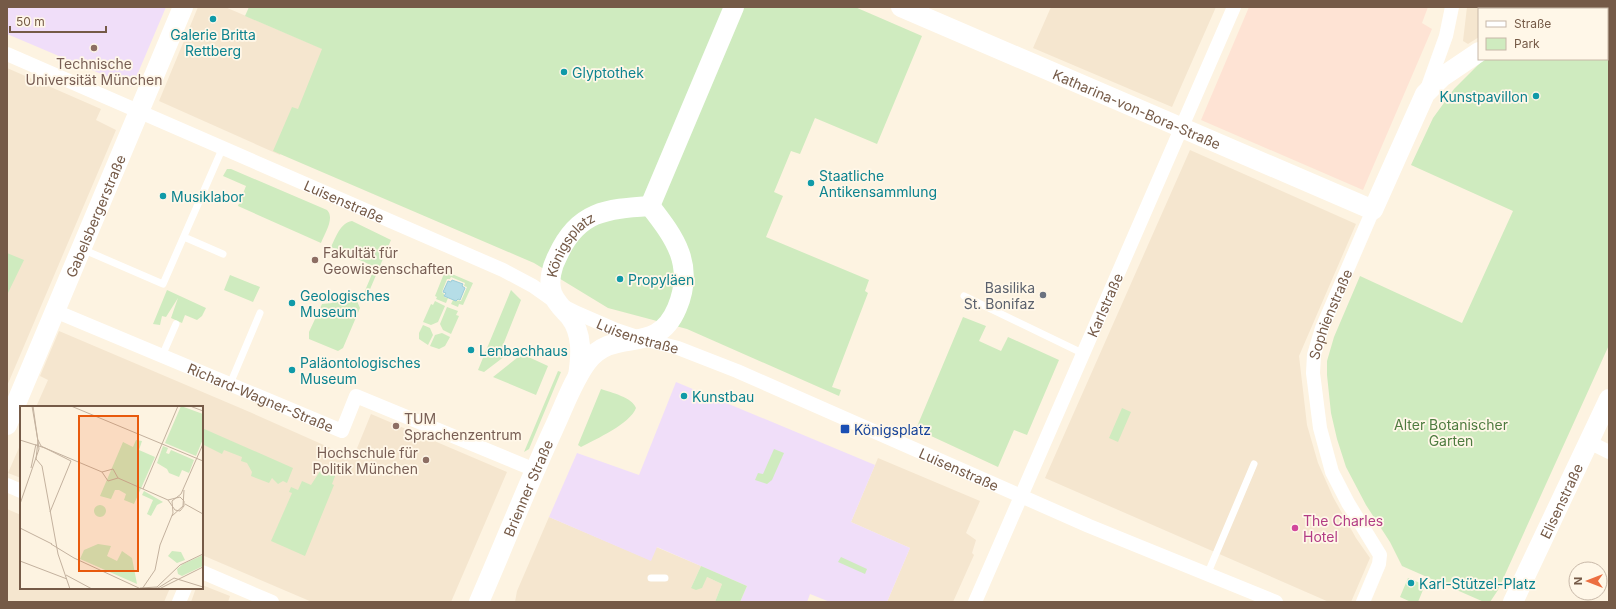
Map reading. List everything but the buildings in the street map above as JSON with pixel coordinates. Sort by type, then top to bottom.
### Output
[{"type":"main road","name":"Gabelsbergerstraße","points":[[7,425],[183,7]]},
{"type":"main road","points":[[578,376],[594,353],[608,344],[642,339],[661,331],[678,307],[684,269],[680,250],[668,230],[650,206],[734,7]]},
{"type":"main road","name":"Katharina-von-Bora-Straße","points":[[901,7],[1373,210]]},
{"type":"main road","name":"Sophienstraße","points":[[1373,210],[1425,94],[1442,77],[1478,53]]},
{"type":"main road","name":"Königsplatz","points":[[578,376],[581,354],[578,330],[557,303],[550,285],[552,271],[564,241],[573,229],[588,218],[602,212],[650,206]]},
{"type":"main road","name":"Brienner Straße","points":[[479,602],[535,470],[578,376]]},
{"type":"main road","name":"Elisenstraße","points":[[1513,602],[1609,399]]},
{"type":"street","name":"Karlstraße","points":[[975,602],[1082,353],[1234,7]]},
{"type":"street","points":[[1425,94],[1446,36],[1452,7]]},
{"type":"street","name":"Luisenstraße","points":[[7,54],[503,270],[533,286],[557,303],[577,313],[642,339],[678,348],[730,368],[1020,496],[1276,602]]},
{"type":"street","name":"Sophienstraße","points":[[1363,602],[1379,564],[1380,555],[1348,504],[1332,472],[1323,443],[1317,413],[1313,373],[1314,355],[1322,328],[1373,210]]},
{"type":"street","name":"Richard-Wagner-Straße","points":[[55,311],[342,431],[356,396],[535,470]]},
{"type":"street","points":[[1589,442],[1609,452]]},
{"type":"street","points":[[7,485],[20,491]]},
{"type":"street","points":[[203,572],[272,602]]},
{"type":"street","points":[[179,602],[185,589]]},
{"type":"lane","points":[[81,248],[163,284],[223,147]]},
{"type":"lane","points":[[184,237],[223,254]]},
{"type":"lane","points":[[964,296],[1082,353]]},
{"type":"lane","points":[[230,384],[260,313]]},
{"type":"lane","points":[[162,356],[176,324]]},
{"type":"lane","points":[[1208,575],[1254,464]]},
{"type":"lane","points":[[651,578],[665,578]]},
{"type":"shaded area","name":"Technische Universität München","points":[[7,7],[166,7],[132,87],[7,34]]},
{"type":"shaded area","points":[[198,7],[225,7],[323,49],[280,155],[159,101]]},
{"type":"shaded area","points":[[1051,7],[1216,7],[1172,107],[1033,48]]},
{"type":"shaded area","points":[[1249,7],[1428,7],[1422,23],[1432,29],[1363,190],[1201,120]]},
{"type":"shaded area","points":[[1467,7],[1539,7],[1478,8],[1478,38],[1468,44],[1463,41]]},
{"type":"shaded area","points":[[7,68],[101,109],[96,120],[116,130],[7,386]]},
{"type":"shaded area","points":[[1190,150],[1356,224],[1299,356],[1307,425],[1318,463],[1333,497],[1356,538],[1370,558],[1351,602],[1329,602],[1045,478]]},
{"type":"shaded area","points":[[59,331],[252,413],[353,458],[371,414],[507,472],[451,602],[312,602],[203,555],[203,406],[36,406],[48,380],[40,376]]},
{"type":"shaded area","points":[[676,382],[875,465],[851,522],[910,548],[887,602],[830,602],[810,594],[807,602],[740,602],[747,586],[657,547],[651,561],[549,517],[577,453],[639,475]]},
{"type":"shaded area","points":[[20,445],[20,478],[8,473]]},
{"type":"shaded area","points":[[878,458],[980,501],[966,533],[976,540],[972,553],[974,555],[953,602],[887,602],[910,548],[851,522]]},
{"type":"shaded area","points":[[7,509],[20,515],[20,589],[170,589],[164,602],[7,602]]},
{"type":"shaded area","points":[[549,517],[650,560],[656,547],[701,566],[691,588],[707,577],[722,584],[715,602],[515,602],[517,591]]},
{"type":"shaded area","points":[[203,585],[230,596],[228,602],[191,602],[196,589],[203,589]]},
{"type":"green space","name":"Königsplatz","points":[[249,7],[855,7],[922,36],[877,144],[815,118],[800,154],[791,151],[774,192],[783,196],[766,237],[869,280],[865,291],[868,293],[832,387],[841,390],[839,396],[687,329],[608,308],[534,263],[273,151],[292,107],[298,109],[322,49],[245,16]]},
{"type":"green space","name":"Alter Botanischer Garten","points":[[1608,16],[1609,345],[1498,590],[1490,602],[1484,602],[1402,566],[1390,542],[1366,505],[1346,467],[1331,413],[1327,361],[1334,337],[1360,276],[1462,323],[1513,211],[1411,165],[1433,118],[1454,89],[1483,60],[1608,60]]},
{"type":"green space","points":[[227,169],[231,169],[327,210],[330,221],[321,243],[238,206],[246,186],[223,176]]},
{"type":"green space","points":[[352,221],[391,240],[365,301],[361,300],[375,267],[331,247],[341,227]]},
{"type":"green space","points":[[7,253],[24,260],[7,295]]},
{"type":"green space","points":[[445,271],[473,283],[463,305],[459,304],[458,307],[451,304],[453,300],[461,301],[467,287],[464,286],[465,283],[451,277],[450,279],[447,279],[442,292],[444,297],[448,298],[446,303],[436,299],[437,297],[435,296]]},
{"type":"green space","points":[[230,275],[260,287],[253,302],[224,290]]},
{"type":"green space","points":[[167,290],[206,308],[202,316],[197,320],[185,315],[182,323],[171,318],[178,298],[166,317],[162,316],[160,325],[153,324]]},
{"type":"green space","points":[[511,290],[521,300],[503,345],[513,350],[484,372],[478,370]]},
{"type":"green space","points":[[337,293],[357,301],[360,308],[343,348],[338,351],[309,339],[309,332],[322,304],[332,303]]},
{"type":"green space","points":[[435,301],[445,306],[438,322],[431,325],[423,322],[431,304],[433,305]]},
{"type":"green space","points":[[447,307],[458,311],[456,315],[459,316],[451,334],[443,330],[440,324]]},
{"type":"green space","points":[[963,317],[986,326],[979,341],[1001,351],[1008,337],[1059,360],[1027,435],[1014,430],[998,467],[916,429]]},
{"type":"green space","points":[[423,325],[430,328],[433,335],[428,345],[419,339],[419,333]]},
{"type":"green space","points":[[442,333],[450,337],[445,346],[439,349],[430,346],[435,335]]},
{"type":"green space","points":[[522,354],[548,366],[536,395],[493,377]]},
{"type":"green space","points":[[558,371],[561,372],[529,449],[524,452]]},
{"type":"green space","points":[[601,389],[626,398],[634,404],[636,408],[633,414],[620,425],[581,447],[578,445]]},
{"type":"green space","points":[[1122,408],[1131,412],[1118,442],[1109,438]]},
{"type":"green space","points":[[203,428],[293,468],[287,483],[283,481],[278,484],[272,478],[269,483],[251,476],[252,472],[247,463],[241,461],[242,457],[224,450],[222,454],[203,444]]},
{"type":"green space","points":[[774,449],[784,453],[772,480],[767,484],[755,480],[758,473],[763,474]]},
{"type":"green space","points":[[324,465],[337,471],[332,484],[334,485],[305,556],[271,541],[292,493],[289,492],[291,487],[298,490],[302,481],[311,485]]},
{"type":"green space","points":[[841,557],[867,569],[865,574],[838,562]]},
{"type":"green space","points":[[701,566],[747,586],[740,602],[715,602],[722,584],[707,577],[702,588],[696,590],[691,588]]},
{"type":"green space","points":[[1408,578],[1425,585],[1418,602],[1411,602],[1400,597]]},
{"type":"water","points":[[452,280],[463,284],[462,286],[465,288],[460,300],[458,299],[456,301],[444,296],[446,293],[443,292],[448,281],[451,282]]},
{"type":"place","name":"Galerie Britta Rettberg","points":[[213,19]]},
{"type":"place","name":"Technische Universität München","points":[[94,48]]},
{"type":"place","name":"Glyptothek","points":[[564,72]]},
{"type":"place","name":"Kunstpavillon","points":[[1536,96]]},
{"type":"place","name":"Staatliche Antikensammlung","points":[[811,183]]},
{"type":"place","name":"Musiklabor","points":[[163,196]]},
{"type":"place","name":"Fakultät für Geowissenschaften","points":[[315,260]]},
{"type":"place","name":"Propyläen","points":[[620,279]]},
{"type":"place","name":"Basilika St. Bonifaz","points":[[1043,295]]},
{"type":"place","name":"Geologisches Museum","points":[[292,303]]},
{"type":"place","name":"Lenbachhaus","points":[[471,350]]},
{"type":"place","name":"Paläontologisches Museum","points":[[292,370]]},
{"type":"place","name":"Kunstbau","points":[[684,396]]},
{"type":"place","name":"TUM Sprachenzentrum","points":[[396,426]]},
{"type":"place","name":"Königsplatz","points":[[845,429]]},
{"type":"place","name":"Hochschule für Politik München","points":[[426,460]]},
{"type":"place","name":"The Charles Hotel","points":[[1295,528]]},
{"type":"place","name":"Karl-Stützel-Platz","points":[[1411,583]]}]
